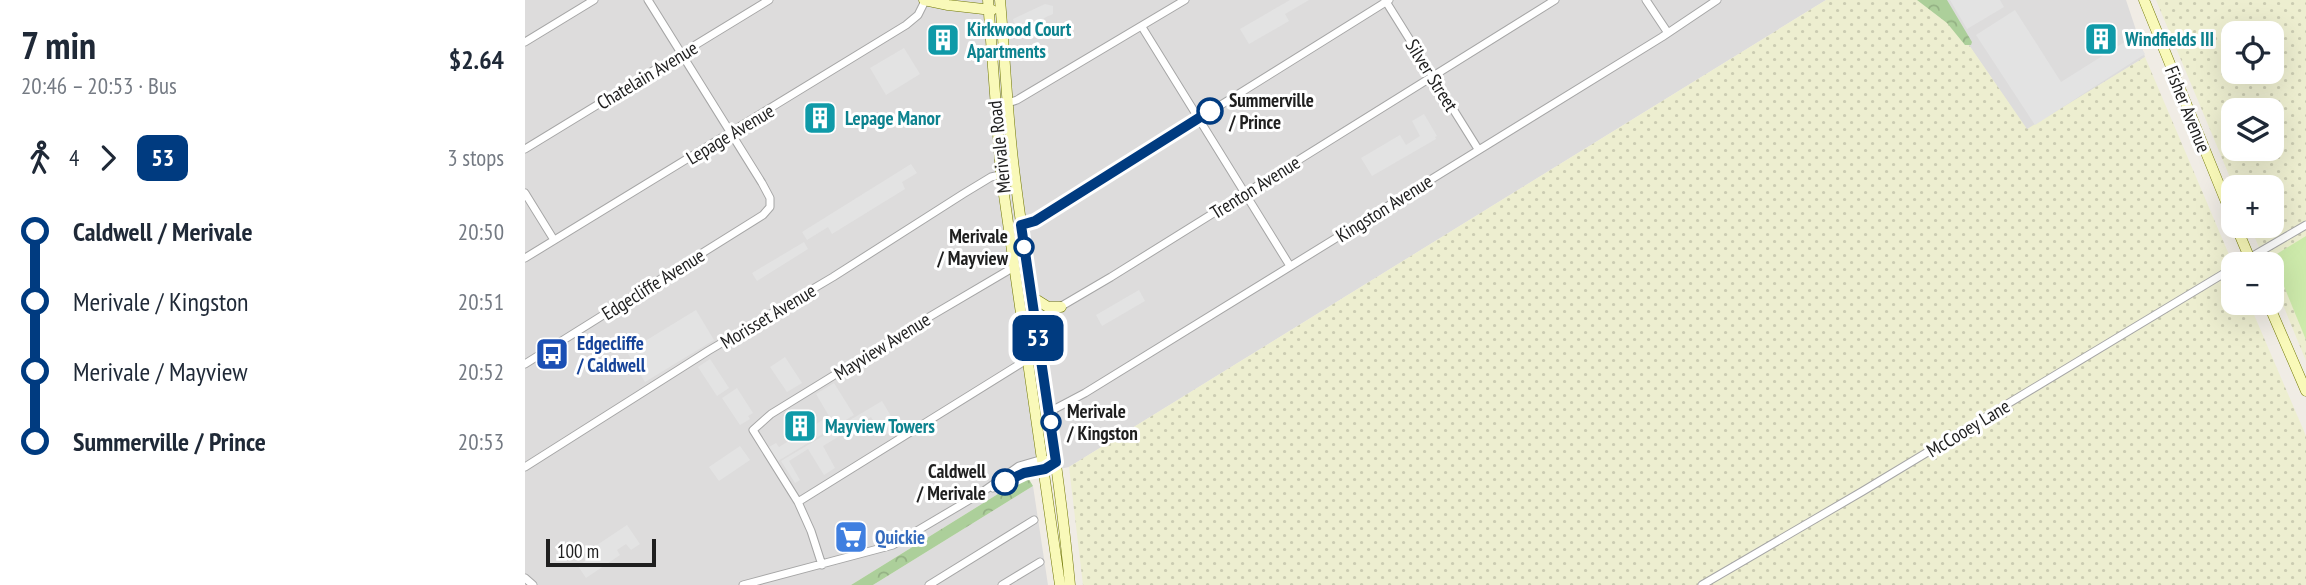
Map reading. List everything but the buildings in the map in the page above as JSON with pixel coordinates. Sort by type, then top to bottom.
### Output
[{"type":"main road","points":[[924,0],[948,5],[1001,5]]},
{"type":"main road","name":"Fisher Avenue","points":[[2144,0],[2221,189]]},
{"type":"main road","name":"Merivale Road","points":[[988,5],[1001,174],[1060,585]]},
{"type":"main road","name":"Merivale Road","points":[[1001,5],[1014,172],[1056,462],[1069,585]]},
{"type":"main road","points":[[1001,174],[1015,221],[1021,225]]},
{"type":"main road","points":[[1032,297],[1048,307],[1061,307]]},
{"type":"main road","points":[[2273,315],[2306,391]]},
{"type":"street","points":[[525,42],[594,0]]},
{"type":"street","points":[[648,0],[731,133]]},
{"type":"street","name":"Chatelain Avenue","points":[[525,149],[769,0]]},
{"type":"street","name":"Lepage Avenue","points":[[525,258],[909,23],[918,15],[924,0]]},
{"type":"street","points":[[1008,103],[1185,0]]},
{"type":"street","name":"Trenton Avenue","points":[[1022,321],[1048,314],[1061,307],[1555,0]]},
{"type":"street","points":[[1646,0],[1668,33]]},
{"type":"street","name":"Kingston Avenue","points":[[1049,412],[1062,407],[1668,33],[1717,0]]},
{"type":"street","points":[[1021,225],[1035,221],[1387,1]]},
{"type":"street","name":"Silver Street","points":[[1387,1],[1478,149]]},
{"type":"street","points":[[1142,27],[1290,266]]},
{"type":"street","name":"Edgecliffe Avenue","points":[[525,364],[764,215],[770,207],[770,198],[731,133]]},
{"type":"street","name":"Morisset Avenue","points":[[525,467],[991,177],[1014,172]]},
{"type":"street","points":[[525,193],[554,240]]},
{"type":"street","points":[[2264,252],[2306,225]]},
{"type":"street","name":"Mayview Avenue","points":[[798,502],[753,429],[780,409],[1014,267]]},
{"type":"street","name":"McCooey Lane","points":[[1702,585],[2221,275]]},
{"type":"street","points":[[822,565],[798,502],[1028,359]]},
{"type":"street","points":[[743,585],[904,540],[982,493],[1044,464],[1056,462]]},
{"type":"street","points":[[929,585],[1034,520]]},
{"type":"street","points":[[1002,585],[1040,562]]},
{"type":"street","points":[[525,578],[533,585]]},
{"type":"shaded area","points":[[525,0],[1826,0],[1069,467],[1027,476],[851,585],[527,585]]},
{"type":"shaded area","points":[[1290,0],[1309,0],[1285,14],[1289,21],[1249,44],[1240,29]]},
{"type":"shaded area","points":[[1929,0],[2126,0],[2145,57],[2027,130],[1951,19]]},
{"type":"shaded area","points":[[1950,0],[2000,0],[2004,7],[1967,29]]},
{"type":"shaded area","points":[[1045,4],[1053,6],[1053,14],[1017,35],[1013,19]]},
{"type":"shaded area","points":[[2015,10],[2061,82],[2134,36],[2145,54],[2035,125],[1976,35]]},
{"type":"shaded area","points":[[904,48],[920,74],[886,95],[870,68]]},
{"type":"shaded area","points":[[1424,114],[1437,136],[1436,139],[1372,176],[1361,158],[1400,135],[1406,145],[1420,136],[1412,121]]},
{"type":"shaded area","points":[[911,164],[917,173],[902,182],[905,189],[832,234],[828,227],[807,240],[802,232]]},
{"type":"shaded area","points":[[804,242],[808,249],[757,281],[752,273]]},
{"type":"shaded area","points":[[1139,290],[1145,301],[1102,326],[1096,315]]},
{"type":"shaded area","points":[[696,310],[714,340],[645,382],[627,352]]},
{"type":"shaded area","points":[[785,357],[802,383],[787,392],[770,367]]},
{"type":"shaded area","points":[[710,359],[729,388],[717,396],[698,367]]},
{"type":"shaded area","points":[[834,383],[854,415],[778,461],[769,447],[776,443],[779,447],[829,416],[816,394]]},
{"type":"shaded area","points":[[737,388],[753,413],[748,416],[750,419],[740,425],[722,398]]},
{"type":"shaded area","points":[[882,401],[898,428],[883,436],[871,417],[823,446],[835,468],[824,475],[808,449],[789,461],[800,480],[795,483],[781,461]]},
{"type":"shaded area","points":[[740,446],[750,460],[719,481],[709,467]]},
{"type":"shaded area","points":[[1033,486],[1048,585],[873,585]]},
{"type":"shaded area","points":[[627,525],[640,544],[631,550],[626,544],[617,550],[620,555],[586,578],[578,566],[591,557],[588,551]]},
{"type":"green space","points":[[1826,0],[1929,0],[1951,19],[2027,129],[2145,57],[2228,252],[2221,252],[2221,315],[2254,315],[2306,436],[2306,585],[1083,585],[1069,467]]},
{"type":"green space","points":[[1917,0],[1947,0],[1972,42],[1971,45],[1965,45],[1947,23]]},
{"type":"green space","points":[[2156,0],[2306,0],[2306,361],[2284,307],[2284,252],[2261,252],[2255,238],[2284,238],[2284,175],[2229,175],[2223,161],[2284,161],[2284,98],[2221,98],[2221,156]]},
{"type":"green space","points":[[2306,236],[2306,340],[2284,286],[2284,252],[2280,252]]},
{"type":"green space","points":[[1027,476],[1033,486],[873,585],[851,585]]},
{"type":"bus line","name":"53","points":[[1005,482],[1024,473],[1045,469],[1056,462],[1021,225],[1035,221],[1210,111]]},
{"type":"place","name":"Windfields III","points":[[2101,39]]},
{"type":"place","name":"Kirkwood Court Apartments","points":[[943,40]]},
{"type":"place","name":"Summerville / Prince","points":[[1210,111]]},
{"type":"place","name":"Lepage Manor","points":[[820,118]]},
{"type":"place","name":"Merivale / Mayview","points":[[1024,247]]},
{"type":"place","name":"Edgecliffe / Caldwell","points":[[552,354]]},
{"type":"place","name":"Merivale / Kingston","points":[[1051,422]]},
{"type":"place","name":"Mayview Towers","points":[[800,426]]},
{"type":"place","name":"Caldwell / Merivale","points":[[1005,482]]},
{"type":"place","name":"Quickie","points":[[851,537]]}]
